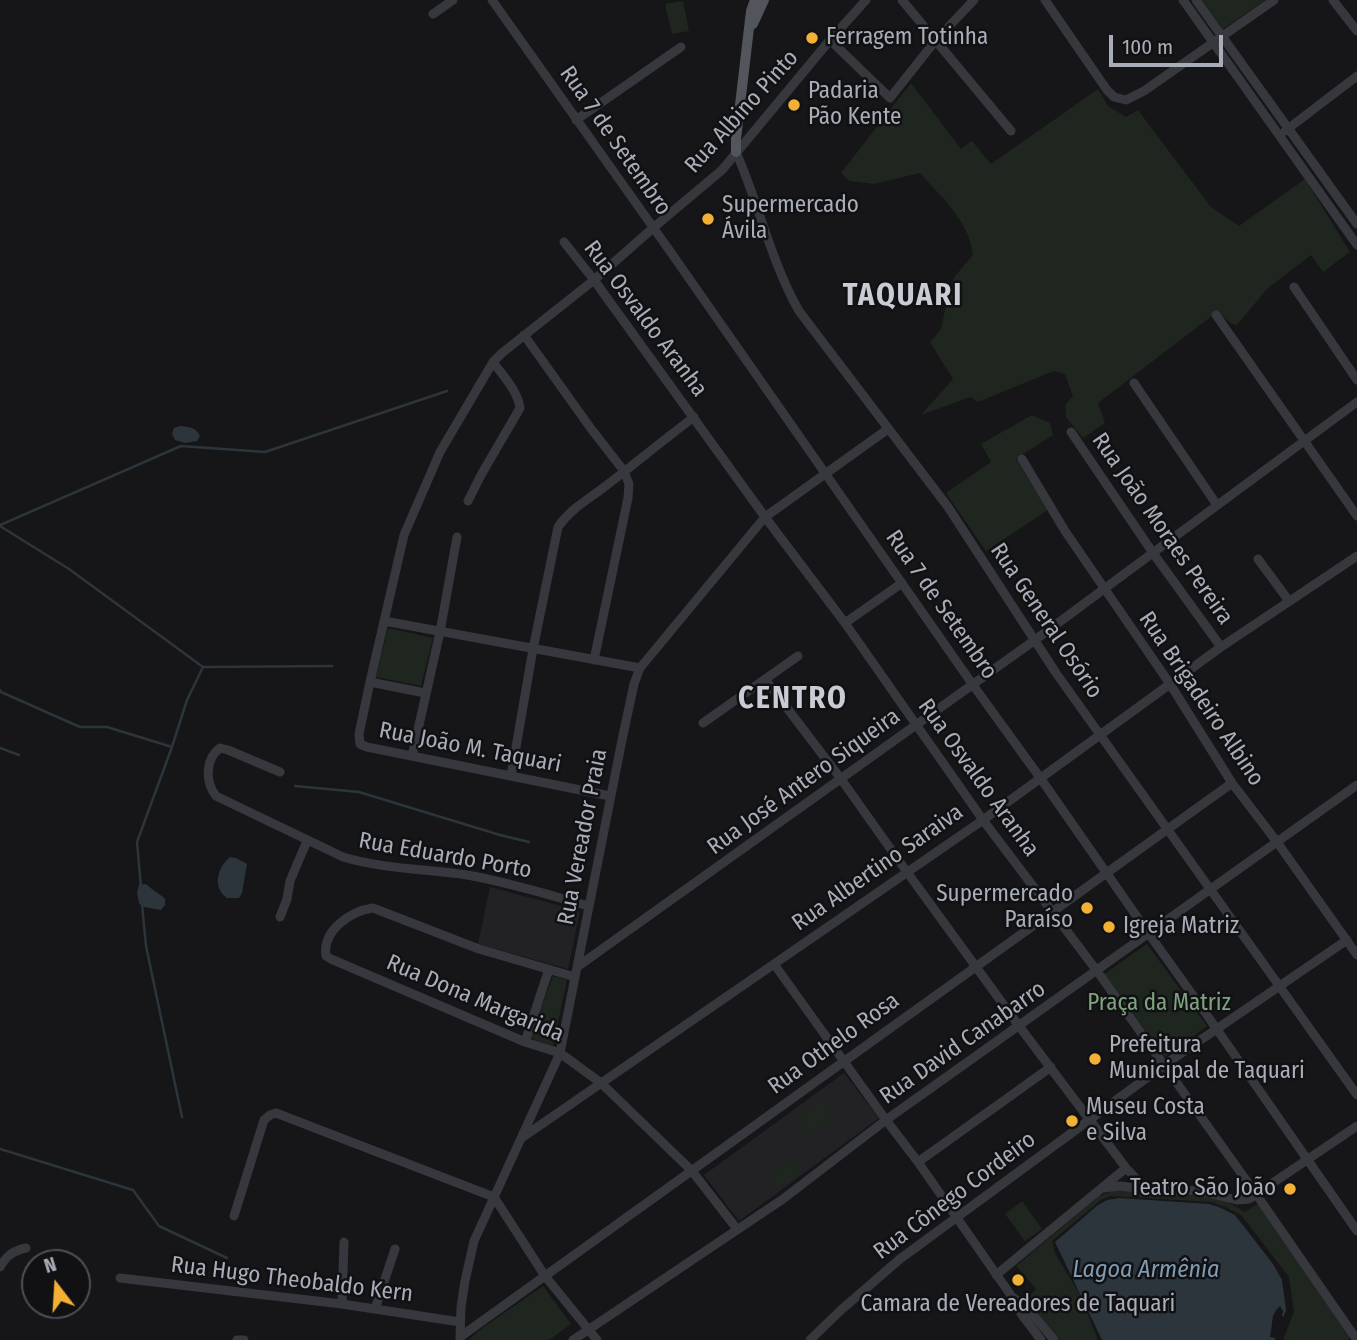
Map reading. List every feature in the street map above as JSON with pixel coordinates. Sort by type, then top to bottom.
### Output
[{"type":"main road","points":[[736,152],[751,11],[755,0]]},
{"type":"main road","points":[[748,36],[764,0]]},
{"type":"street","points":[[433,14],[453,0]]},
{"type":"street","name":"Rua 7 de Setembro","points":[[492,0],[1357,1231]]},
{"type":"street","name":"Rua Albino Pinto","points":[[366,707],[404,535],[440,452],[493,362],[594,281],[722,170],[866,0]]},
{"type":"street","points":[[902,0],[1011,131]]},
{"type":"street","points":[[830,40],[890,98],[936,40],[974,0]]},
{"type":"street","points":[[1045,0],[1114,97],[1119,100],[1131,99],[1274,0]]},
{"type":"street","points":[[1183,0],[1357,246]]},
{"type":"street","points":[[1196,0],[1357,224]]},
{"type":"street","points":[[1333,0],[1357,32]]},
{"type":"street","points":[[576,120],[681,47]]},
{"type":"street","points":[[1278,137],[1357,76]]},
{"type":"street","name":"Rua General Osório","points":[[736,152],[789,295],[799,311],[948,507],[1101,735],[1357,1095]]},
{"type":"street","name":"Rua Osvaldo Aranha","points":[[564,242],[845,623],[983,820],[1097,971],[1357,1340]]},
{"type":"street","points":[[1294,287],[1357,380]]},
{"type":"street","points":[[1216,315],[1357,516]]},
{"type":"street","points":[[524,335],[624,471],[629,484],[594,660]]},
{"type":"street","points":[[468,501],[520,408],[519,399],[493,362]]},
{"type":"street","points":[[1134,383],[1217,505]]},
{"type":"street","name":"Rua José Antero Siqueira","points":[[577,967],[973,685],[1357,402]]},
{"type":"street","points":[[510,776],[558,527],[565,517],[582,503],[694,417]]},
{"type":"street","name":"Rua Vereador Praia","points":[[460,1339],[465,1280],[474,1241],[560,1053],[610,796],[634,684],[640,668],[765,517],[888,429]]},
{"type":"street","name":"Rua João Moraes Pereira","points":[[1070,432],[1221,647]]},
{"type":"street","name":"Rua Brigadeiro Albino","points":[[1022,459],[1065,531],[1170,684],[1231,783],[1277,842],[1357,955]]},
{"type":"street","points":[[412,757],[440,632],[457,537]]},
{"type":"street","name":"Rua Albertino Saraiva","points":[[523,1137],[983,820],[1221,647],[1357,556]]},
{"type":"street","points":[[1258,559],[1289,601]]},
{"type":"street","points":[[845,623],[902,583]]},
{"type":"street","points":[[384,621],[640,668]]},
{"type":"street","points":[[703,723],[798,656]]},
{"type":"street","points":[[765,679],[841,779],[1019,1027],[1126,1168],[1146,1189]]},
{"type":"street","points":[[370,682],[425,693]]},
{"type":"street","name":"Rua João M. Taquari","points":[[366,707],[359,734],[361,746],[610,796]]},
{"type":"street","name":"Rua Eduardo Porto","points":[[281,772],[220,748],[213,754],[209,765],[208,784],[216,796],[343,857],[364,863],[470,876],[589,906]]},
{"type":"street","name":"Rua Othelo Rosa","points":[[460,1339],[1231,783]]},
{"type":"street","name":"Rua David Canabarro","points":[[573,1340],[783,1199],[886,1120],[1357,785]]},
{"type":"street","points":[[280,917],[290,881],[307,841]]},
{"type":"street","name":"Rua Dona Margarida","points":[[549,970],[479,949],[373,908],[352,914],[341,923],[333,931],[326,947],[326,956],[331,960],[525,1042],[560,1053],[601,1083],[692,1171],[737,1229]]},
{"type":"street","name":"Rua Cônego Cordeiro","points":[[810,1340],[867,1286],[956,1217],[1164,1065],[1347,940]]},
{"type":"street","points":[[774,964],[918,1162],[1041,1340]]},
{"type":"street","points":[[525,1042],[549,970],[575,977]]},
{"type":"street","points":[[918,1162],[1051,1067]]},
{"type":"street","points":[[234,1216],[264,1119],[276,1113],[494,1197],[545,1276],[597,1340]]},
{"type":"street","points":[[1104,1188],[1119,1186],[1200,1191],[1237,1200],[1249,1199],[1357,1126]]},
{"type":"street","points":[[996,1275],[1126,1168]]},
{"type":"street","points":[[342,1304],[344,1242]]},
{"type":"street","points":[[0,1267],[6,1256],[15,1250],[26,1248]]},
{"type":"street","points":[[376,1309],[395,1249]]},
{"type":"street","name":"Rua Hugo Theobaldo Kern","points":[[120,1278],[342,1304],[460,1322]]},
{"type":"street","points":[[1010,1294],[1029,1310],[1054,1340]]},
{"type":"street","points":[[237,1340],[244,1340]]},
{"type":"shaded area","points":[[490,887],[580,911],[568,969],[478,944]]},
{"type":"shaded area","points":[[844,1073],[879,1118],[739,1221],[704,1175]]},
{"type":"green space","points":[[1202,0],[1265,0],[1223,29]]},
{"type":"green space","points":[[683,1],[689,31],[672,34],[665,4]]},
{"type":"green space","points":[[911,83],[961,149],[972,141],[991,164],[1098,89],[1108,106],[1126,117],[1138,110],[1211,207],[1239,226],[1305,179],[1350,252],[1323,272],[1311,255],[1267,289],[1237,325],[1217,312],[1098,403],[1105,423],[1083,438],[1066,417],[1065,405],[1073,396],[1065,374],[1054,371],[978,402],[970,397],[921,415],[953,379],[930,342],[941,329],[955,276],[973,255],[971,243],[953,211],[920,173],[874,184],[850,181],[841,173]]},
{"type":"green space","points":[[1032,415],[1050,423],[1053,435],[1016,459],[1048,510],[986,551],[946,493],[991,462],[981,444]]},
{"type":"green space","points":[[388,628],[433,638],[421,686],[376,677]]},
{"type":"green space","name":"Praça da Matriz","points":[[1147,944],[1207,1026],[1165,1057],[1104,974]]},
{"type":"green space","points":[[553,976],[567,980],[553,1046],[530,1038]]},
{"type":"green space","points":[[822,1100],[835,1119],[808,1137],[795,1119]]},
{"type":"green space","points":[[793,1159],[802,1171],[778,1189],[769,1176]]},
{"type":"green space","points":[[1115,1190],[1210,1197],[1226,1201],[1245,1212],[1260,1205],[1349,1332],[1349,1340],[1283,1340],[1294,1312],[1289,1277],[1241,1215],[1211,1202],[1110,1196],[1101,1200],[1052,1241],[1055,1253],[1080,1295],[1098,1340],[1060,1340],[1027,1298],[1036,1289],[1016,1266],[1099,1196]]},
{"type":"green space","points":[[1022,1201],[1042,1229],[1025,1241],[1005,1214]]},
{"type":"green space","points":[[543,1286],[571,1324],[549,1340],[469,1340],[481,1329]]},
{"type":"water","points":[[180,426],[196,431],[200,436],[197,441],[185,443],[175,440],[172,434],[174,428]]},
{"type":"water","points":[[230,857],[247,864],[239,898],[227,898],[219,888],[219,872]]},
{"type":"water","points":[[146,884],[165,899],[161,910],[144,907],[139,903],[139,885]]},
{"type":"water","name":"Lagoa Armênia","points":[[1119,1198],[1209,1204],[1235,1215],[1282,1280],[1286,1310],[1275,1340],[1102,1340],[1055,1242],[1098,1205]]},
{"type":"pier","points":[[1280,1306],[1282,1316],[1285,1317],[1283,1328],[1276,1338],[1270,1337],[1273,1316]]},
{"type":"waterway","points":[[0,525],[181,446],[265,452],[447,391]]},
{"type":"waterway","points":[[0,526],[69,569],[203,667],[332,666]]},
{"type":"waterway","points":[[141,887],[137,842],[187,700],[203,667]]},
{"type":"waterway","points":[[0,690],[80,727],[107,727],[172,747]]},
{"type":"waterway","points":[[0,748],[19,755]]},
{"type":"waterway","points":[[295,786],[359,792],[529,842]]},
{"type":"waterway","points":[[142,904],[146,946],[182,1117]]},
{"type":"waterway","points":[[0,1149],[133,1190],[159,1226],[227,1258]]},
{"type":"place","name":"Ferragem Totinha","points":[[812,38]]},
{"type":"place","name":"Padaria Pão Kente","points":[[794,105]]},
{"type":"place","name":"Supermercado Ávila","points":[[708,219]]},
{"type":"place","name":"Supermercado Paraíso","points":[[1087,908]]},
{"type":"place","name":"Igreja Matriz","points":[[1109,927]]},
{"type":"place","name":"Prefeitura Municipal de Taquari","points":[[1095,1059]]},
{"type":"place","name":"Museu Costa e Silva","points":[[1072,1121]]},
{"type":"place","name":"Teatro São João","points":[[1290,1189]]},
{"type":"place","name":"Camara de Vereadores de Taquari","points":[[1018,1280]]},
{"type":"district","name":"TAQUARI","points":[[903,297]]},
{"type":"district","name":"CENTRO","points":[[793,700]]}]
